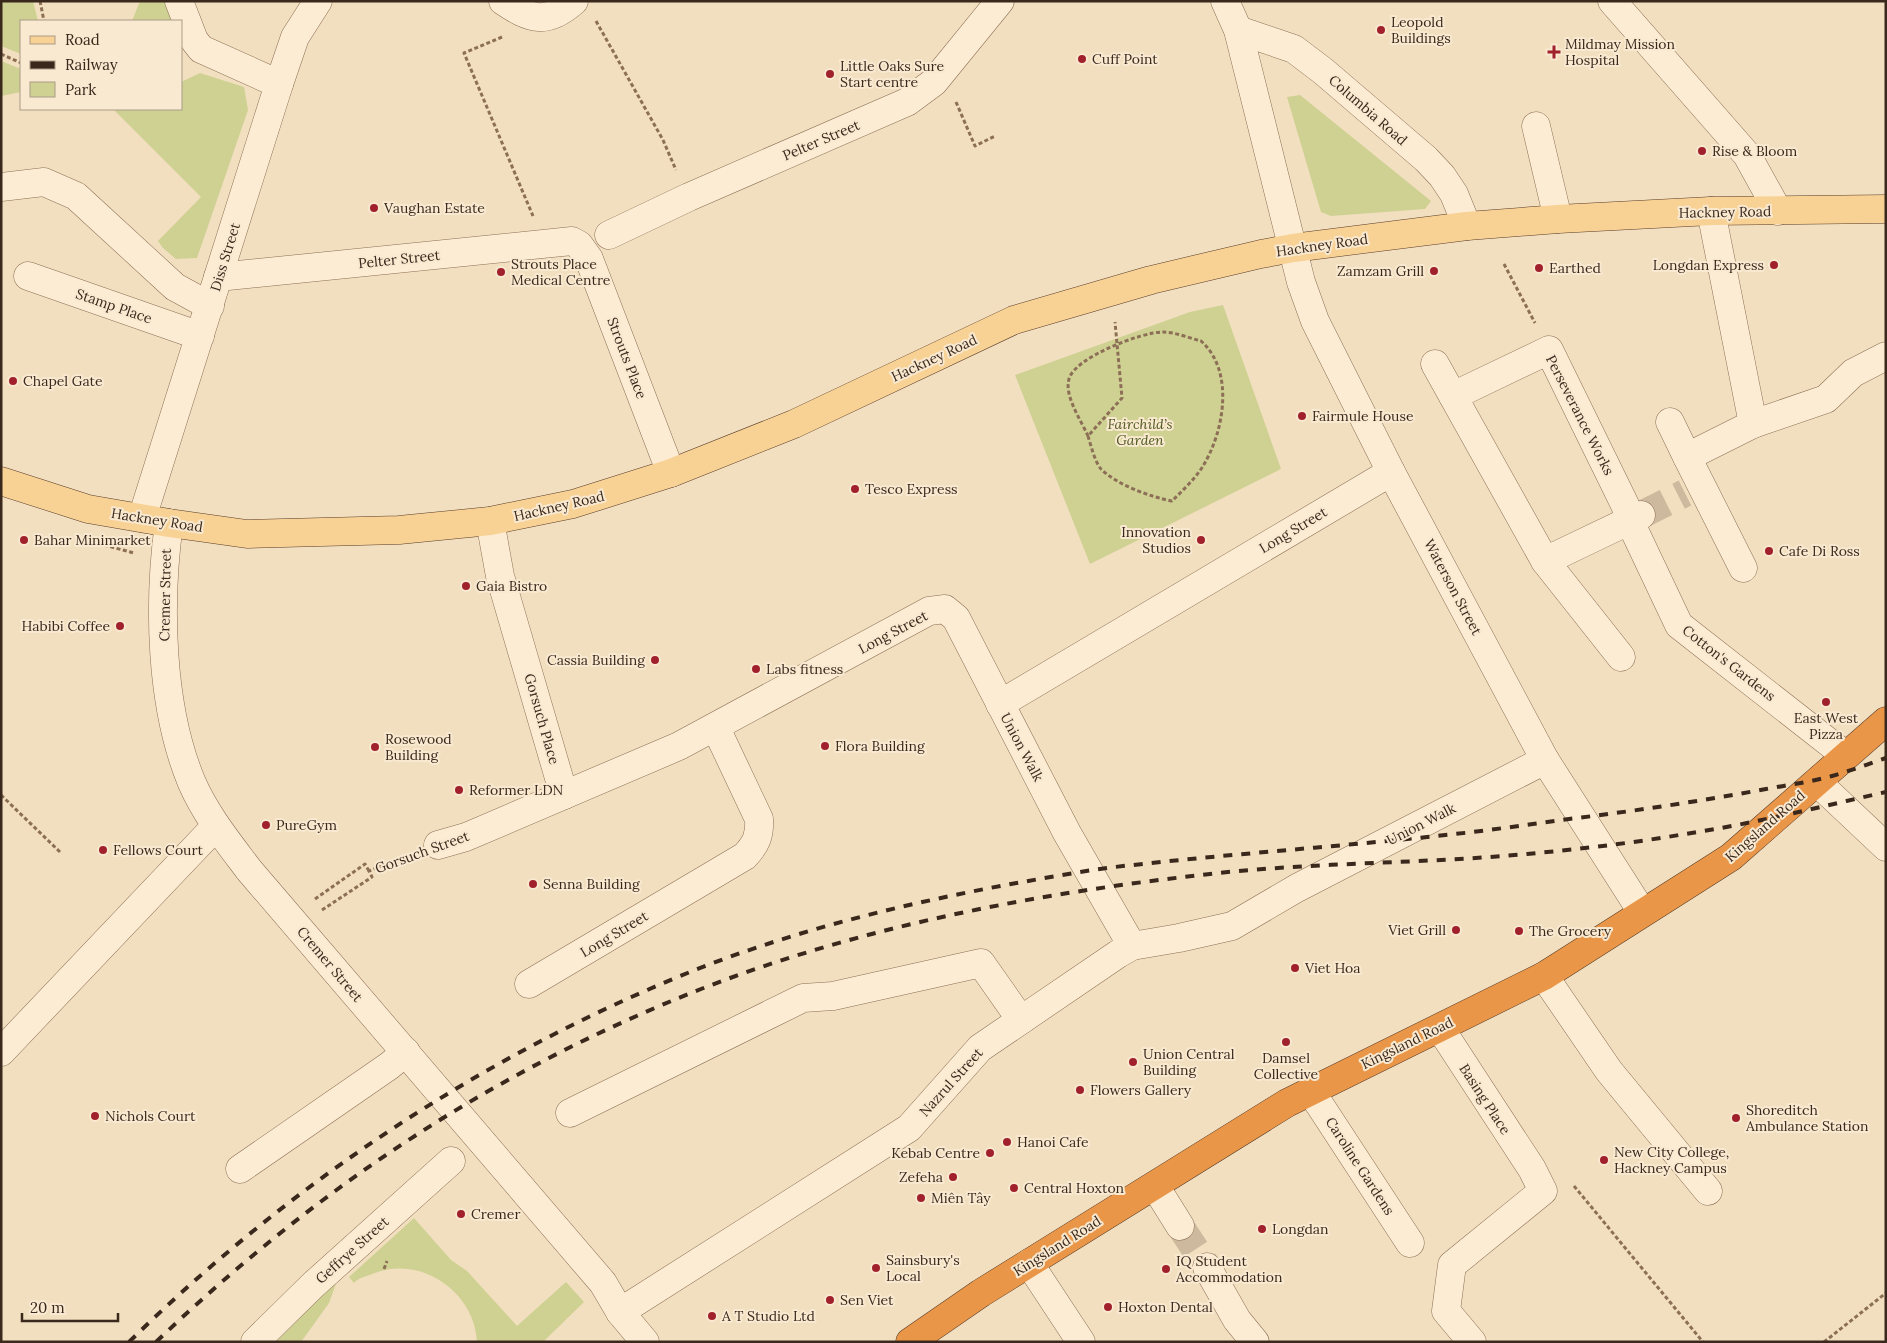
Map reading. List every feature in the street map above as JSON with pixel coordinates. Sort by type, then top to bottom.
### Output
[{"type":"highway","name":"Kingsland Road","points":[[910,1342],[951,1312],[1310,1090],[1544,976],[1731,857],[1886,721]]},
{"type":"main road","name":"Hackney Road","points":[[1,481],[88,509],[246,534],[399,530],[490,521],[573,504],[671,473],[794,424],[1014,320],[1150,280],[1293,248],[1467,226],[1558,219],[1711,211],[1886,209]]},
{"type":"street","points":[[179,1],[194,40],[201,48],[279,84]]},
{"type":"street","name":"Diss Street","points":[[142,518],[295,36],[318,1]]},
{"type":"street","points":[[503,1],[525,14],[544,19],[563,11],[584,9]]},
{"type":"street","name":"Pelter Street","points":[[609,235],[689,197],[907,102],[934,82],[1000,1]]},
{"type":"street","points":[[1225,1],[1238,30],[1293,248]]},
{"type":"street","points":[[1612,1],[1747,155],[1778,211]]},
{"type":"street","name":"Columbia Road","points":[[1238,30],[1294,49],[1323,71],[1426,159],[1442,176],[1454,194],[1467,226]]},
{"type":"street","points":[[1536,126],[1558,219]]},
{"type":"street","points":[[1,187],[44,182],[76,196],[175,287],[210,306]]},
{"type":"street","points":[[1711,211],[1753,424]]},
{"type":"street","name":"Pelter Street","points":[[218,277],[572,241],[579,245]]},
{"type":"street","name":"Strouts Place","points":[[579,245],[589,259],[671,473]]},
{"type":"street","name":"Waterson Street","points":[[1293,248],[1301,282],[1315,321],[1391,472],[1545,760],[1642,912]]},
{"type":"street","name":"Stamp Place","points":[[28,276],[200,336]]},
{"type":"street","name":"Perseverance Works","points":[[1453,396],[1549,350],[1625,505],[1635,517]]},
{"type":"street","points":[[1688,457],[1753,424],[1826,399],[1852,373],[1886,356]]},
{"type":"street","points":[[1435,364],[1545,561],[1621,657]]},
{"type":"street","points":[[1670,422],[1688,457],[1693,489],[1744,568]]},
{"type":"street","name":"Long Street","points":[[529,984],[745,856],[754,846],[760,833],[759,819],[716,728],[929,612],[945,609],[956,618],[1000,704],[1391,472]]},
{"type":"street","points":[[1545,561],[1635,517]]},
{"type":"street","name":"Cotton's Gardens","points":[[1635,517],[1679,625],[1845,755]]},
{"type":"street","name":"Gorsuch Place","points":[[490,521],[500,576],[564,795]]},
{"type":"street","name":"Cremer Street","points":[[169,523],[163,578],[162,635],[175,726],[192,783],[216,826],[248,870],[294,921],[603,1283],[620,1312],[645,1342]]},
{"type":"street","name":"Union Walk","points":[[1000,704],[1067,833],[1132,946]]},
{"type":"street","points":[[564,795],[679,746],[716,728]]},
{"type":"street","name":"Union Walk","points":[[1297,888],[1545,760]]},
{"type":"street","points":[[1817,782],[1886,847]]},
{"type":"street","name":"Gorsuch Street","points":[[438,845],[466,837],[564,795]]},
{"type":"street","points":[[1,1052],[216,826]]},
{"type":"street","name":"Nazrul Street","points":[[620,1312],[910,1128],[980,1048],[1132,946],[1232,926],[1297,888]]},
{"type":"street","points":[[570,1113],[803,998],[833,996],[981,963],[1021,1020]]},
{"type":"street","points":[[1544,976],[1609,1071],[1708,1191]]},
{"type":"street","name":"Basing Place","points":[[1440,1028],[1537,1180]]},
{"type":"street","points":[[240,1169],[389,1066],[406,1052]]},
{"type":"street","name":"Caroline Gardens","points":[[1310,1090],[1410,1243]]},
{"type":"street","name":"Geffrye Street","points":[[255,1342],[313,1285],[452,1160]]},
{"type":"street","points":[[1472,1342],[1446,1311],[1452,1265],[1537,1180]]},
{"type":"street","points":[[1154,1186],[1180,1226]]},
{"type":"street","points":[[1029,1263],[1080,1342]]},
{"type":"street","points":[[1207,1267],[1237,1320],[1255,1342]]},
{"type":"path","points":[[40,1],[44,20]]},
{"type":"path","points":[[584,9],[602,28],[669,155]]},
{"type":"path","points":[[544,19],[464,53],[545,244]]},
{"type":"path","points":[[1,54],[20,62]]},
{"type":"path","points":[[953,97],[975,146],[995,136]]},
{"type":"path","points":[[1504,264],[1549,350]]},
{"type":"path","points":[[1088,436],[1122,398],[1113,291]]},
{"type":"path","points":[[1164,332],[1201,341],[1206,345],[1215,361],[1224,390],[1217,439],[1202,467],[1172,501],[1151,497],[1129,487],[1101,468],[1088,436],[1068,392],[1069,379],[1072,372],[1092,357],[1117,345],[1164,332]]},
{"type":"path","points":[[100,544],[138,554]]},
{"type":"path","points":[[1,795],[60,852]]},
{"type":"path","name":"Gorsuch Street","points":[[294,921],[372,877],[369,871],[438,845]]},
{"type":"path","points":[[294,921],[365,864],[369,871]]},
{"type":"path","points":[[1537,1180],[1565,1175],[1703,1342]]},
{"type":"path","points":[[1824,1342],[1886,1294]]},
{"type":"green space","points":[[1,1],[33,1],[38,20],[20,20],[20,54],[1,46]]},
{"type":"green space","points":[[140,1],[168,1],[171,20],[132,20]]},
{"type":"green space","points":[[1,61],[20,69],[20,92],[1,96]]},
{"type":"green space","points":[[200,73],[244,87],[248,110],[197,258],[176,259],[158,241],[201,197],[114,110],[182,110],[182,82]]},
{"type":"green space","points":[[1300,95],[1431,201],[1425,209],[1331,216],[1321,212],[1287,97]]},
{"type":"green space","name":"Fairchild’s Garden","points":[[1223,305],[1281,469],[1090,564],[1015,375],[1190,312]]},
{"type":"green space","points":[[414,1218],[451,1260],[467,1271],[517,1326],[566,1282],[584,1302],[543,1342],[477,1342],[474,1324],[467,1308],[443,1282],[427,1274],[410,1269],[393,1269],[358,1279],[354,1283],[349,1277]]},
{"type":"green space","points":[[337,1281],[329,1303],[301,1342],[276,1342]]},
{"type":"tunnel","points":[[1641,515],[1685,493]]},
{"type":"tunnel","points":[[1180,1226],[1207,1267]]},
{"type":"railway","points":[[129,1342],[191,1284],[255,1229],[322,1178],[391,1130],[463,1085],[536,1043],[612,1006],[690,972],[768,944],[848,920],[930,900],[1072,873],[1173,861],[1469,832],[1643,809],[1816,780],[1886,758]]},
{"type":"railway","points":[[156,1342],[217,1286],[280,1233],[344,1184],[411,1138],[480,1096],[551,1057],[624,1021],[701,989],[761,967],[822,948],[947,916],[1074,892],[1242,871],[1323,865],[1446,860],[1606,846],[1735,825],[1886,792]]},
{"type":"place","name":"Leopold Buildings","points":[[1381,30]]},
{"type":"place","name":"Mildmay Mission Hospital","points":[[1554,52]]},
{"type":"place","name":"Cuff Point","points":[[1082,59]]},
{"type":"place","name":"Little Oaks Sure Start centre","points":[[830,74]]},
{"type":"place","name":"Rise & Bloom","points":[[1702,151]]},
{"type":"place","name":"Vaughan Estate","points":[[374,208]]},
{"type":"place","name":"Longdan Express","points":[[1774,265]]},
{"type":"place","name":"Earthed","points":[[1539,268]]},
{"type":"place","name":"Zamzam Grill","points":[[1434,271]]},
{"type":"place","name":"Strouts Place Medical Centre","points":[[501,272]]},
{"type":"place","name":"Chapel Gate","points":[[13,381]]},
{"type":"place","name":"Fairmule House","points":[[1302,416]]},
{"type":"place","name":"Tesco Express","points":[[855,489]]},
{"type":"place","name":"Bahar Minimarket","points":[[24,540]]},
{"type":"place","name":"Innovation Studios","points":[[1201,540]]},
{"type":"place","name":"Cafe Di Ross","points":[[1769,551]]},
{"type":"place","name":"Gaia Bistro","points":[[466,586]]},
{"type":"place","name":"Habibi Coffee","points":[[120,626]]},
{"type":"place","name":"Cassia Building","points":[[655,660]]},
{"type":"place","name":"Labs fitness","points":[[756,669]]},
{"type":"place","name":"East West Pizza","points":[[1826,702]]},
{"type":"place","name":"Flora Building","points":[[825,746]]},
{"type":"place","name":"Rosewood Building","points":[[375,747]]},
{"type":"place","name":"Reformer LDN","points":[[459,790]]},
{"type":"place","name":"PureGym","points":[[266,825]]},
{"type":"place","name":"Fellows Court","points":[[103,850]]},
{"type":"place","name":"Senna Building","points":[[533,884]]},
{"type":"place","name":"Viet Grill","points":[[1456,930]]},
{"type":"place","name":"The Grocery","points":[[1519,931]]},
{"type":"place","name":"Viet Hoa","points":[[1295,968]]},
{"type":"place","name":"Damsel Collective","points":[[1286,1042]]},
{"type":"place","name":"Union Central Building","points":[[1133,1062]]},
{"type":"place","name":"Flowers Gallery","points":[[1080,1090]]},
{"type":"place","name":"Nichols Court","points":[[95,1116]]},
{"type":"place","name":"Shoreditch Ambulance Station","points":[[1736,1118]]},
{"type":"place","name":"Hanoi Cafe","points":[[1007,1142]]},
{"type":"place","name":"Kebab Centre","points":[[990,1153]]},
{"type":"place","name":"New City College, Hackney Campus","points":[[1604,1160]]},
{"type":"place","name":"Zefeha","points":[[953,1177]]},
{"type":"place","name":"Central Hoxton","points":[[1014,1188]]},
{"type":"place","name":"Miên Tây","points":[[921,1198]]},
{"type":"place","name":"Cremer","points":[[461,1214]]},
{"type":"place","name":"Longdan","points":[[1262,1229]]},
{"type":"place","name":"Sainsbury's Local","points":[[876,1268]]},
{"type":"place","name":"IQ Student Accommodation","points":[[1166,1269]]},
{"type":"place","name":"Sen Viet","points":[[830,1300]]},
{"type":"place","name":"Hoxton Dental","points":[[1108,1307]]},
{"type":"place","name":"A T Studio Ltd","points":[[712,1316]]}]
